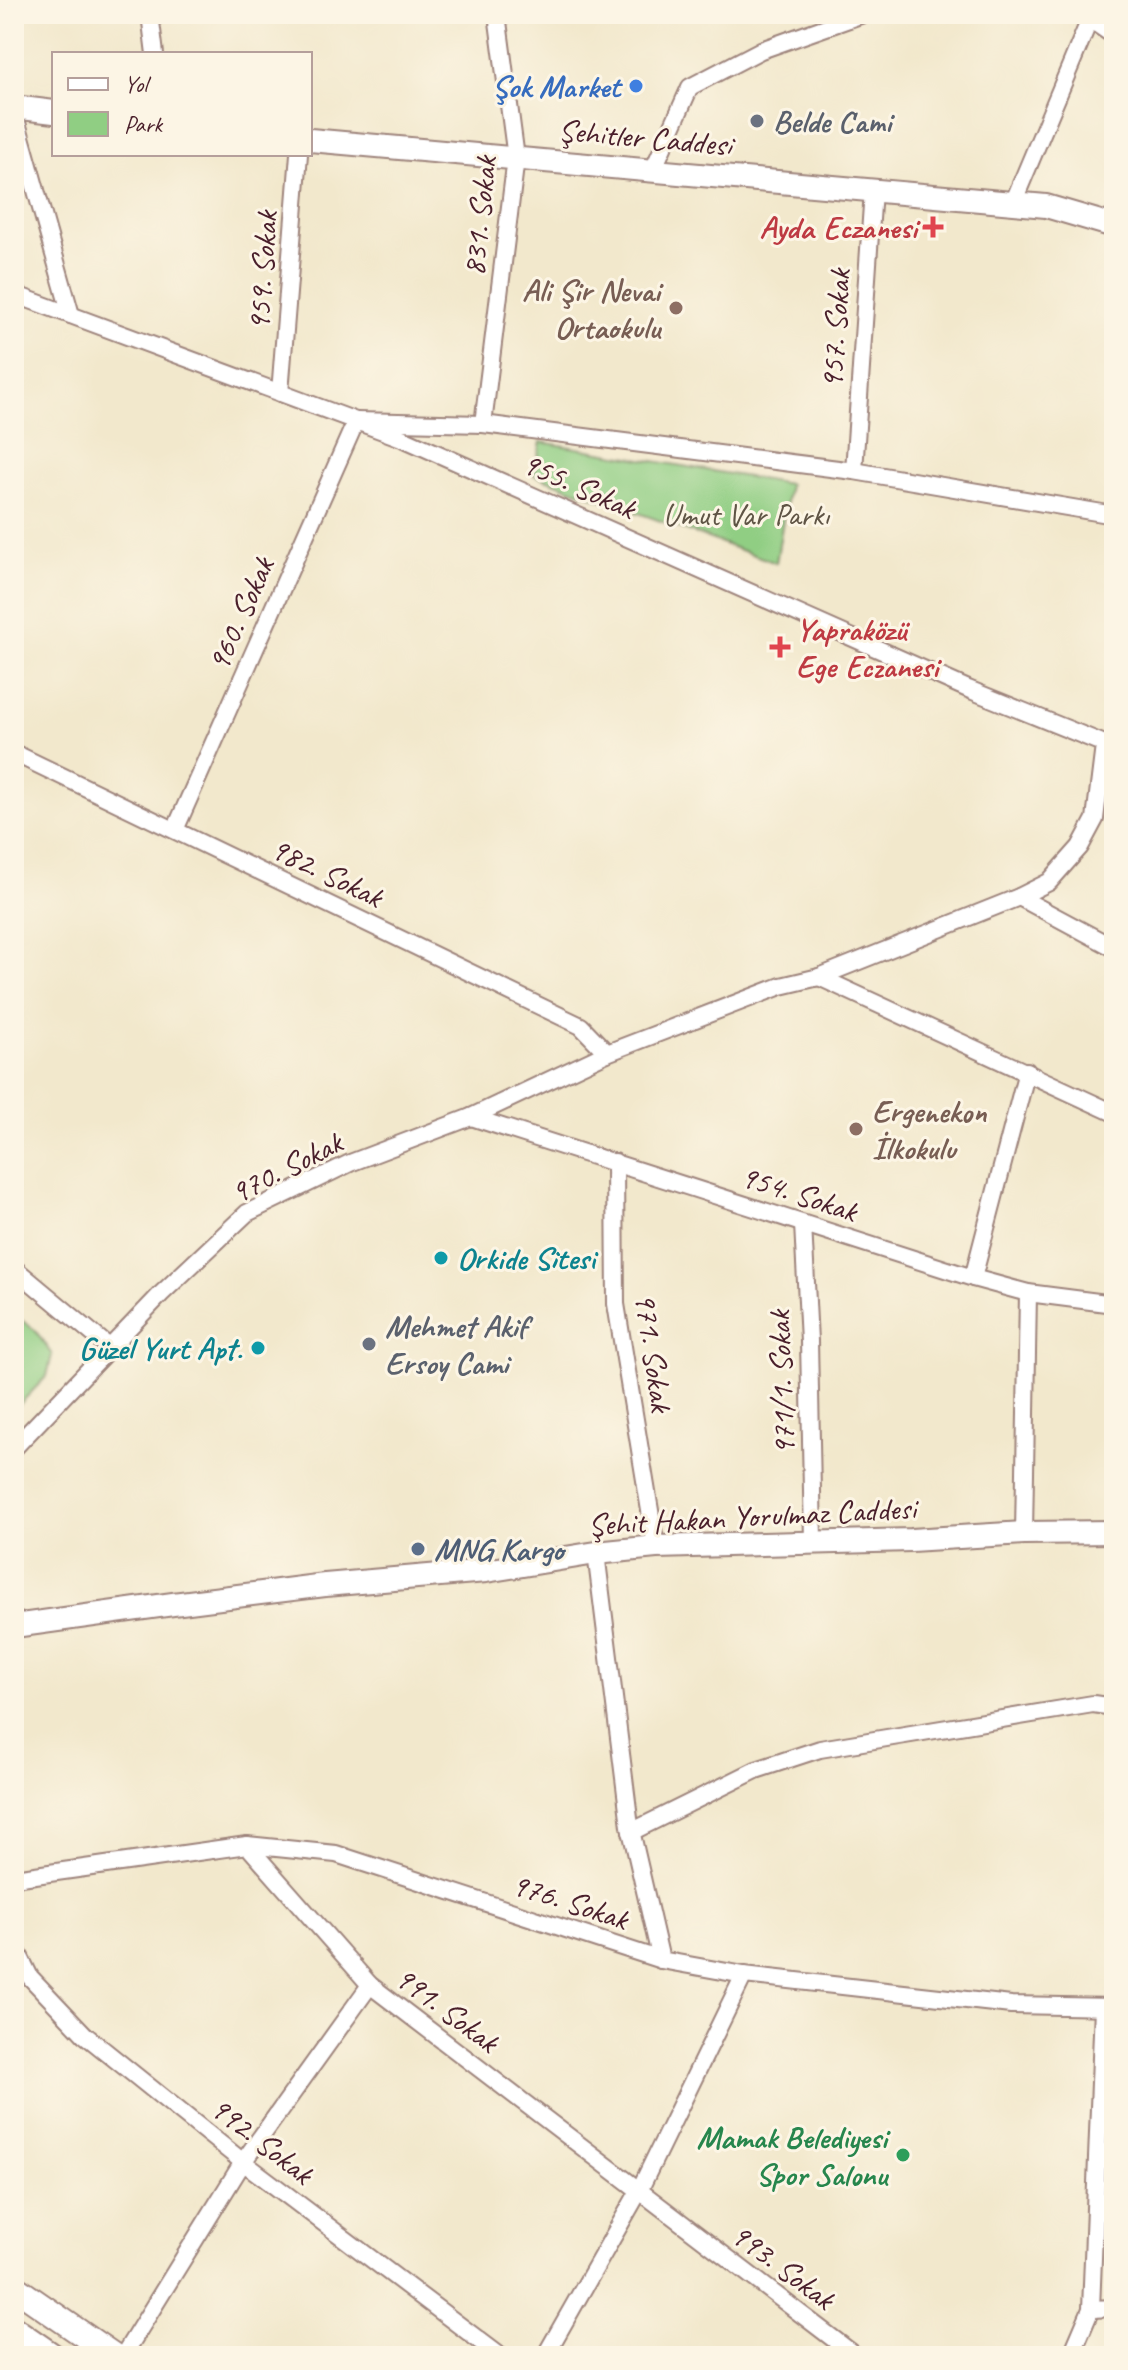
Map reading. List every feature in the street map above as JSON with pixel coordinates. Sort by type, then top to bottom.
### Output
[{"type":"main road","points":[[14,2287],[114,2356]]},
{"type":"main road","points":[[14,2329],[53,2356]]},
{"type":"street","points":[[150,14],[155,52]]},
{"type":"street","name":"831. Sokak","points":[[483,424],[516,158],[497,14]]},
{"type":"street","points":[[653,170],[690,87],[761,50],[863,14]]},
{"type":"street","points":[[1013,203],[1086,17],[1114,36]]},
{"type":"street","points":[[52,112],[14,109],[71,315]]},
{"type":"street","name":"Şehitler Caddesi","points":[[312,140],[1046,206],[1114,226]]},
{"type":"street","name":"959. Sokak","points":[[280,393],[299,156]]},
{"type":"street","name":"957. Sokak","points":[[854,471],[873,190]]},
{"type":"street","name":"955. Sokak","points":[[14,294],[422,446],[968,689],[1109,747]]},
{"type":"street","points":[[356,421],[483,424],[854,471],[1114,515]]},
{"type":"street","name":"960. Sokak","points":[[175,830],[356,421]]},
{"type":"street","name":"970. Sokak","points":[[14,1448],[161,1294],[247,1213],[350,1163],[471,1117],[607,1053],[781,986],[819,977],[1019,897],[1049,882],[1080,847],[1095,819],[1109,747]]},
{"type":"street","name":"982. Sokak","points":[[14,753],[581,1026],[607,1053]]},
{"type":"street","points":[[1019,897],[1114,948]]},
{"type":"street","points":[[819,977],[1114,1113]]},
{"type":"street","points":[[973,1278],[1027,1071]]},
{"type":"street","name":"954. Sokak","points":[[471,1117],[973,1278],[1028,1293],[1114,1304]]},
{"type":"street","name":"971. Sokak","points":[[615,1162],[616,1304],[656,1547]]},
{"type":"street","name":"971/1. Sokak","points":[[803,1224],[813,1541]]},
{"type":"street","points":[[18,1277],[110,1348]]},
{"type":"street","points":[[1024,1533],[1028,1293]]},
{"type":"street","name":"Şehit Hakan Yorulmaz Caddesi","points":[[14,1626],[325,1585],[486,1571],[596,1553],[656,1547],[1114,1532]]},
{"type":"street","points":[[596,1553],[631,1832],[661,1960]]},
{"type":"street","points":[[631,1832],[756,1770],[820,1749],[1093,1704],[1114,1707]]},
{"type":"street","name":"976. Sokak","points":[[14,1878],[247,1845],[336,1854],[661,1960],[744,1975],[1011,2005],[1109,2007]]},
{"type":"street","name":"991. Sokak","points":[[247,1845],[370,1985],[639,2191]]},
{"type":"street","name":"992. Sokak","points":[[14,1945],[30,1977],[85,2035],[243,2162],[500,2356]]},
{"type":"street","points":[[545,2356],[639,2191],[744,1975]]},
{"type":"street","points":[[123,2356],[243,2162],[370,1985]]},
{"type":"street","points":[[1071,2356],[1091,2309],[1109,2007]]},
{"type":"street","name":"993. Sokak","points":[[639,2191],[856,2356]]},
{"type":"street","points":[[1091,2309],[1114,2308]]},
{"type":"green space","name":"Umut Var Parkı","points":[[541,442],[789,484],[776,563],[534,475]]},
{"type":"green space","points":[[14,1315],[35,1330],[52,1355],[47,1376],[14,1410]]},
{"type":"place","name":"Şok Market","points":[[636,86]]},
{"type":"place","name":"Belde Cami","points":[[757,121]]},
{"type":"place","name":"Ayda Eczanesi","points":[[933,227]]},
{"type":"place","name":"Ali Şir Nevai Ortaokulu","points":[[676,308]]},
{"type":"place","name":"Yapraközü Ege Eczanesi","points":[[780,647]]},
{"type":"place","name":"Ergenekon İlkokulu","points":[[856,1129]]},
{"type":"place","name":"Orkide Sitesi","points":[[441,1258]]},
{"type":"place","name":"Mehmet Akif Ersoy Cami","points":[[369,1344]]},
{"type":"place","name":"Güzel Yurt Apt.","points":[[258,1348]]},
{"type":"place","name":"MNG Kargo","points":[[418,1549]]},
{"type":"place","name":"Mamak Belediyesi Spor Salonu","points":[[903,2155]]}]
